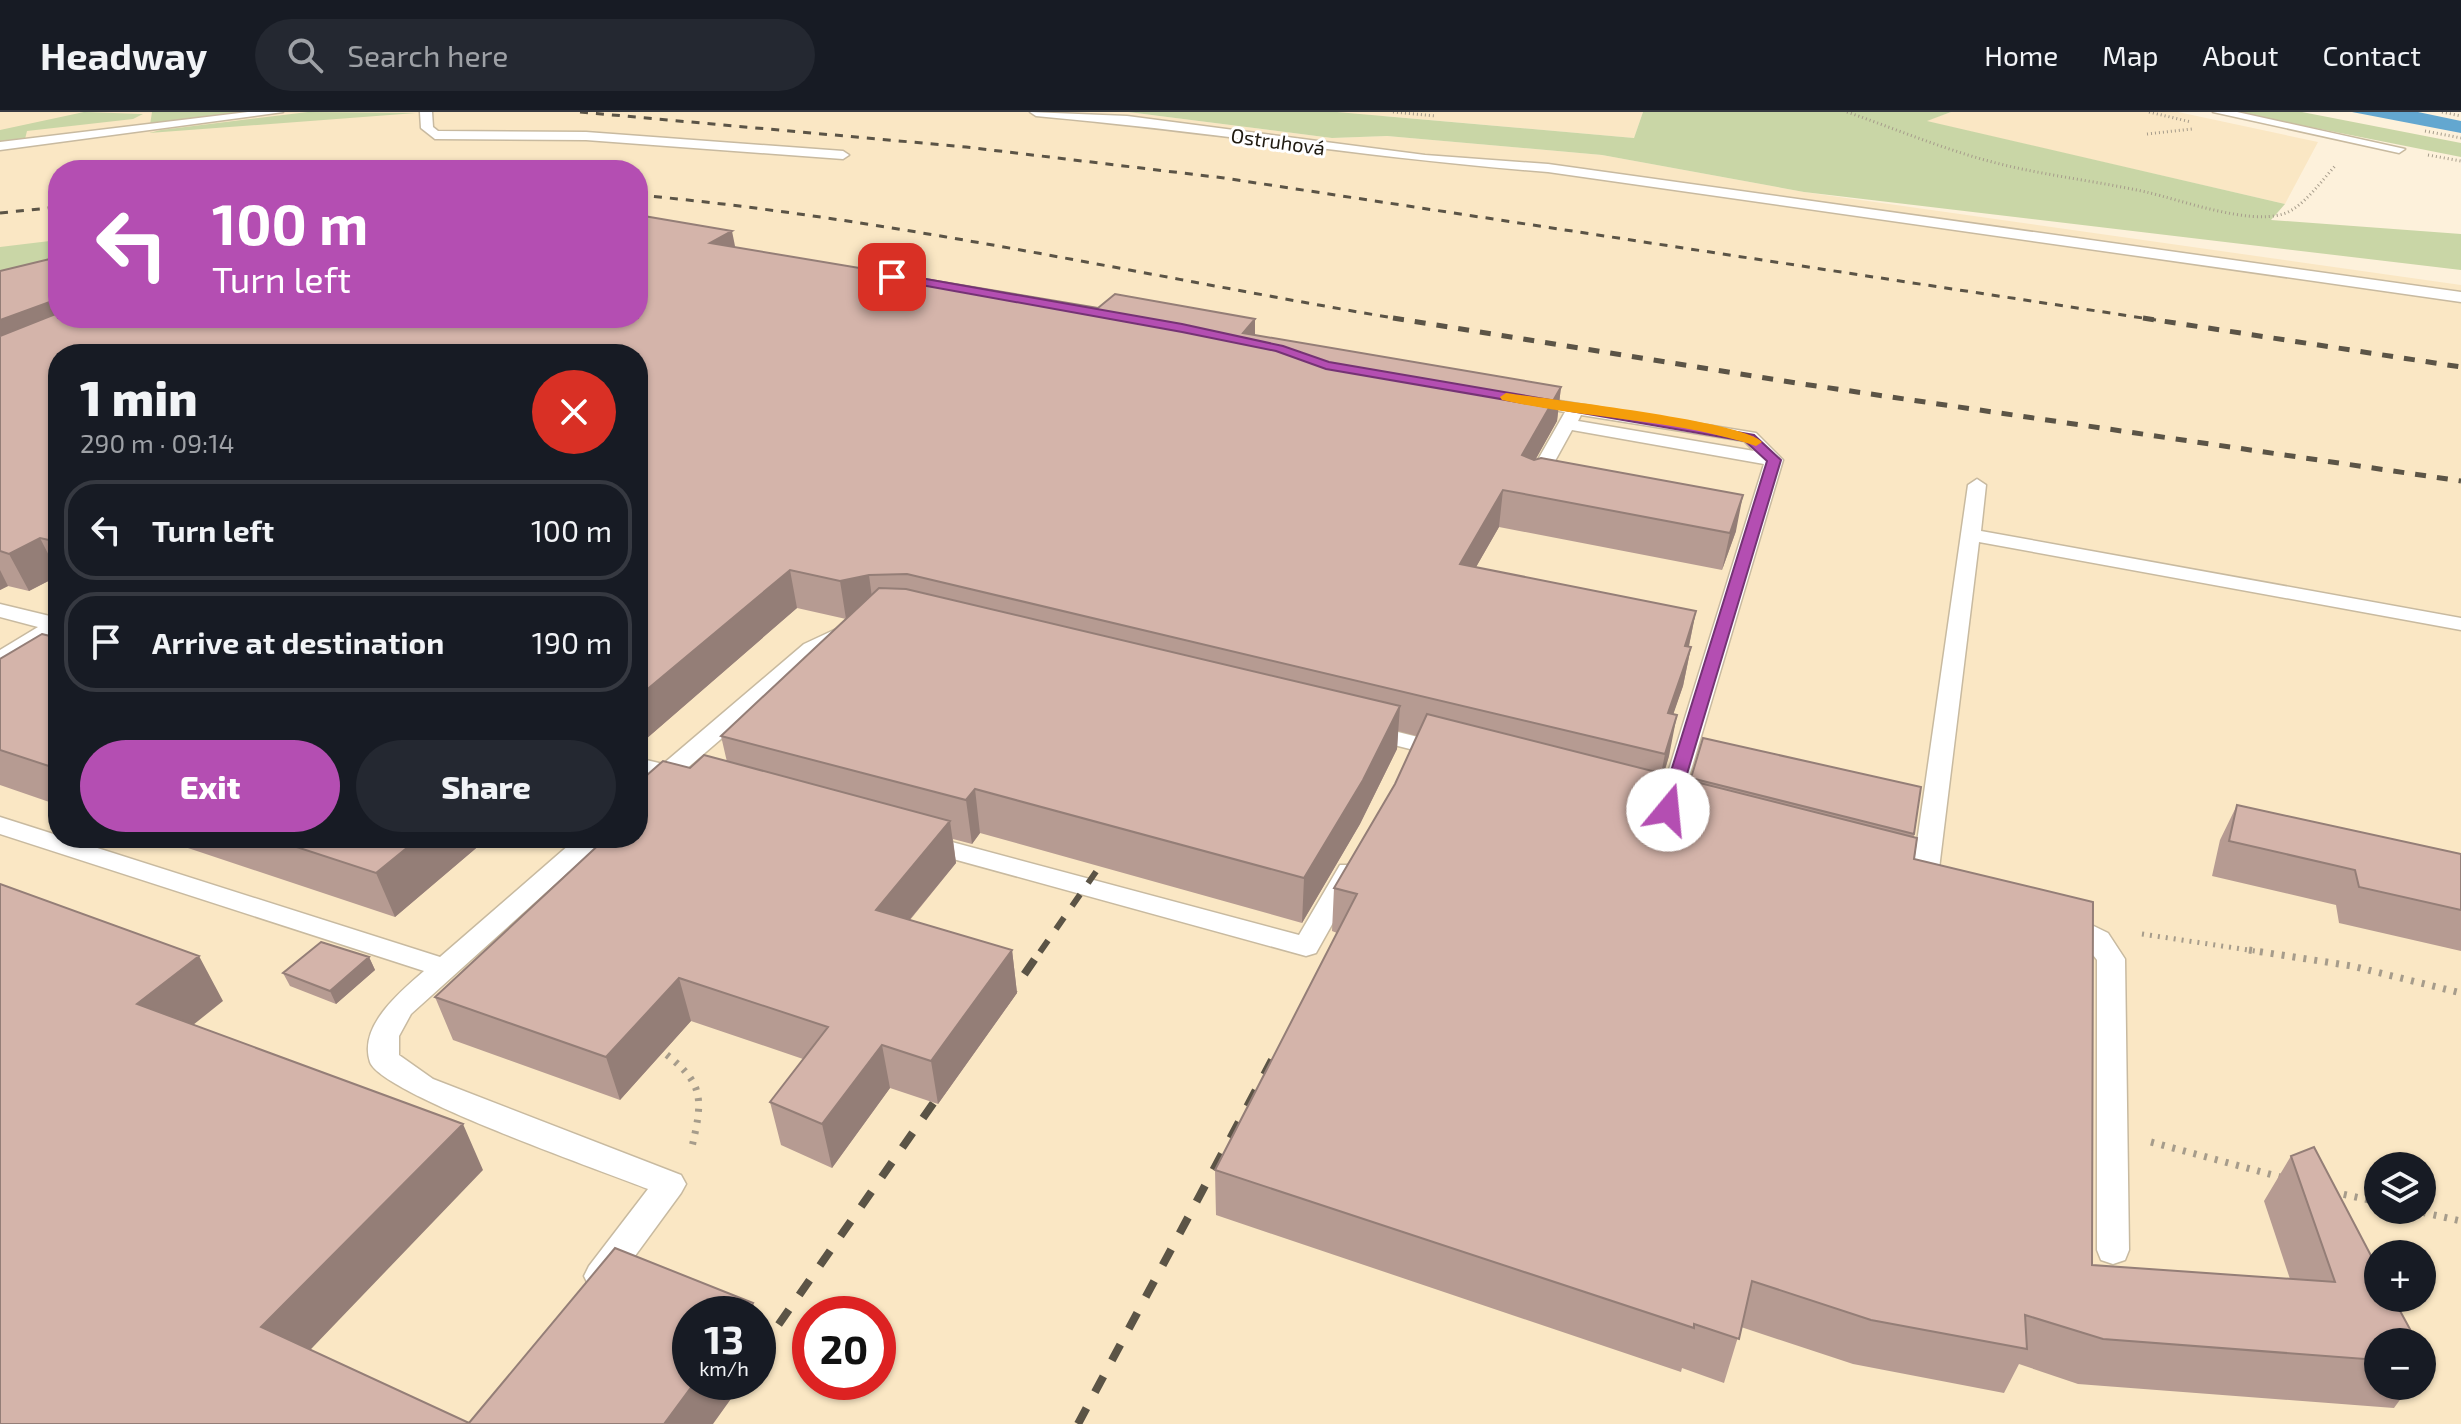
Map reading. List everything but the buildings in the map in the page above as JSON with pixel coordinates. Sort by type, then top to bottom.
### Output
[{"type":"lane","points":[[0,146],[277,112]]},
{"type":"lane","points":[[426,112],[427,128],[435,135],[586,136],[843,155]]},
{"type":"lane","name":"Ostruhová","points":[[1036,112],[1127,120],[1425,159],[1608,176],[2461,297]]},
{"type":"lane","points":[[2219,112],[2399,149]]},
{"type":"lane","points":[[1507,397],[1571,416],[1774,460],[1668,810]]},
{"type":"lane","points":[[1531,488],[1571,416]]},
{"type":"lane","points":[[1952,883],[1913,874],[1977,485]]},
{"type":"lane","points":[[1971,535],[2461,624]]},
{"type":"lane","points":[[0,610],[48,623]]},
{"type":"lane","points":[[648,789],[812,649],[846,630],[867,624]]},
{"type":"lane","points":[[0,659],[48,630]]},
{"type":"lane","points":[[1339,724],[1410,754],[1475,759]]},
{"type":"lane","points":[[648,768],[697,782]]},
{"type":"lane","points":[[1639,802],[1698,818]]},
{"type":"lane","points":[[0,825],[48,840]]},
{"type":"lane","points":[[895,835],[1306,946],[1359,853]]},
{"type":"lane","points":[[71,848],[444,968]]},
{"type":"lane","points":[[582,848],[401,1007],[385,1036],[384,1060],[422,1087],[670,1184],[587,1294]]},
{"type":"lane","points":[[2044,912],[2098,940],[2111,959],[2113,1250]]},
{"type":"path","points":[[1393,112],[1436,116]]},
{"type":"path","points":[[1847,112],[1997,163],[2066,180],[2146,192],[2189,206],[2266,216],[2284,214],[2298,205],[2359,142]]},
{"type":"path","points":[[2442,112],[2461,116]]},
{"type":"path","points":[[2147,134],[2197,129]]},
{"type":"path","points":[[2070,923],[2352,966],[2461,993]]},
{"type":"path","points":[[650,1042],[688,1070],[701,1108],[694,1146],[670,1184]]},
{"type":"path","points":[[2112,1131],[2287,1179]]},
{"type":"path","points":[[2316,1187],[2364,1199]]},
{"type":"path","points":[[2436,1215],[2461,1221]]},
{"type":"shaded area","points":[[0,112],[1128,112],[1332,138],[1387,136],[1602,155],[1804,192],[2461,285],[2461,1424],[0,1424]]},
{"type":"shaded area","points":[[1259,112],[1643,112],[1634,138],[1384,116],[1346,123]]},
{"type":"shaded area","points":[[1951,112],[2178,112],[2318,142],[2285,204],[1925,121]]},
{"type":"green space","points":[[84,112],[143,114],[133,119],[27,131],[25,139],[0,142],[0,130]]},
{"type":"green space","points":[[152,112],[259,112],[150,125]]},
{"type":"green space","points":[[308,112],[416,113],[149,133],[161,130]]},
{"type":"green space","points":[[1128,112],[1337,112],[1634,138],[1643,112],[1951,112],[1927,121],[2285,204],[2271,220],[2461,234],[2461,270],[1804,192],[1602,155],[1387,136],[1332,138]]},
{"type":"green space","points":[[2234,112],[2302,112],[2461,143],[2461,157]]},
{"type":"green space","points":[[48,241],[48,318],[0,320],[0,247]]},
{"type":"water","points":[[2352,112],[2418,112],[2461,121],[2461,133]]},
{"type":"railway","points":[[580,112],[966,147],[1224,178],[2154,320]]},
{"type":"railway","points":[[648,196],[735,205],[927,234],[1401,319]]},
{"type":"railway","points":[[0,213],[48,208]]},
{"type":"railway","points":[[1393,318],[1401,319]]},
{"type":"railway","points":[[2143,318],[2154,320]]},
{"type":"railway","points":[[1401,319],[1796,383],[2461,481]]},
{"type":"railway","points":[[1401,319],[1405,320]]},
{"type":"railway","points":[[2154,320],[2461,367]]},
{"type":"railway","points":[[1040,952],[1100,866]]},
{"type":"railway","points":[[1004,1004],[1041,950]]},
{"type":"railway","points":[[1078,1424],[1272,1060]]},
{"type":"railway","points":[[776,1328],[946,1085]]},
{"type":"slow traffic","points":[[1506,397],[1750,437],[1756,442]]},
{"type":"route","points":[[892,277],[1182,328],[1279,348],[1326,365],[1750,437],[1774,460],[1668,810]]}]
